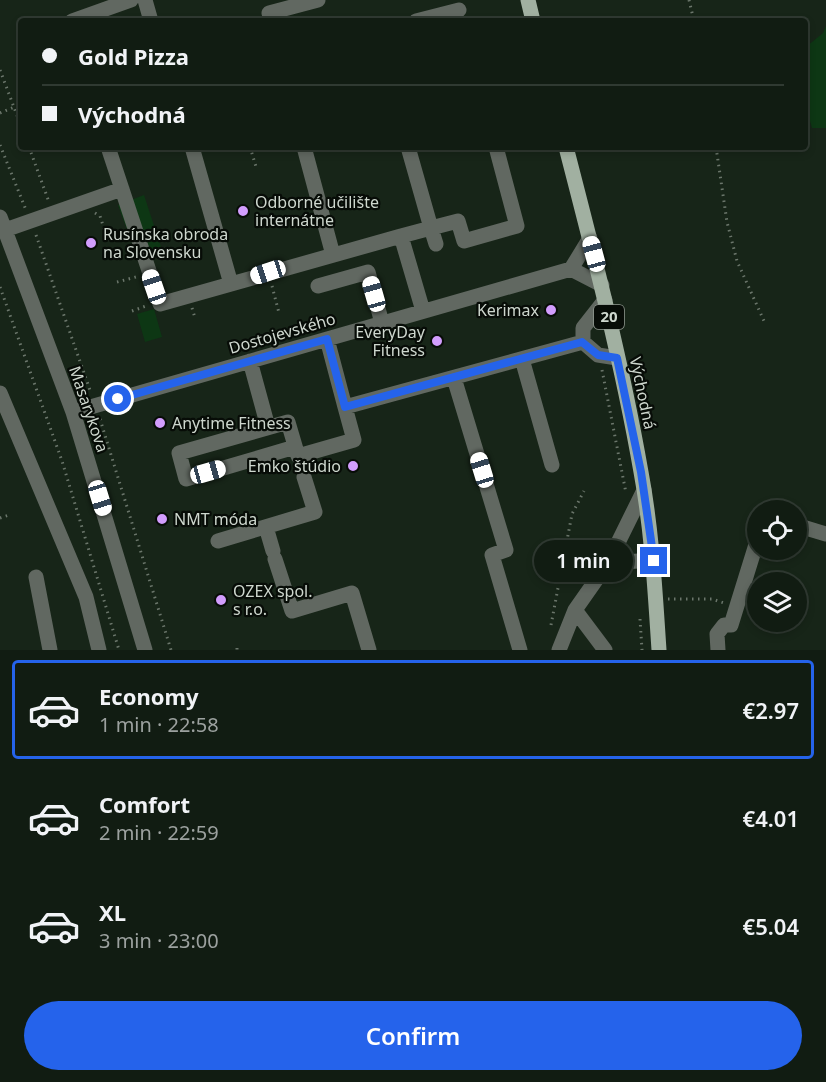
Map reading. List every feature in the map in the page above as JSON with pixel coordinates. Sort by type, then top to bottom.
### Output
[{"type":"main road","points":[[528,0],[532,18]]},
{"type":"main road","name":"Východná","points":[[567,150],[604,293],[644,490],[654,561],[659,650]]},
{"type":"street","points":[[80,18],[131,0]]},
{"type":"street","points":[[145,0],[150,18]]},
{"type":"street","points":[[270,18],[269,13],[318,0]]},
{"type":"street","points":[[428,18],[459,10]]},
{"type":"street","points":[[109,150],[160,304],[268,272],[458,221],[465,241],[517,226],[497,150]]},
{"type":"street","points":[[193,150],[231,284]]},
{"type":"street","points":[[305,150],[333,255]]},
{"type":"street","points":[[409,150],[436,243]]},
{"type":"street","points":[[3,232],[122,189]]},
{"type":"street","name":"Masarykova","points":[[3,232],[73,412],[145,650]]},
{"type":"street","points":[[401,236],[423,311]]},
{"type":"street","points":[[582,342],[583,328],[604,293],[571,269],[590,238]]},
{"type":"street","name":"Dostojevského","points":[[73,412],[571,269]]},
{"type":"street","points":[[318,286],[368,272],[382,323]]},
{"type":"street","points":[[218,541],[315,512],[300,462],[288,422],[178,453],[186,479],[300,462],[354,440],[327,339]]},
{"type":"street","points":[[582,342],[598,355],[617,358]]},
{"type":"street","points":[[345,407],[582,342]]},
{"type":"street","points":[[522,359],[552,465]]},
{"type":"street","points":[[250,361],[268,427]]},
{"type":"street","points":[[454,378],[506,550],[492,555],[520,650]]},
{"type":"street","points":[[0,393],[86,597],[99,650]]},
{"type":"street","points":[[559,650],[575,610],[608,563],[631,521],[644,490]]},
{"type":"street","points":[[266,527],[292,611],[352,593],[369,650]]},
{"type":"street","points":[[807,528],[826,534]]},
{"type":"street","points":[[718,650],[717,634],[724,625],[731,625],[751,560]]},
{"type":"street","points":[[608,563],[654,561]]},
{"type":"street","points":[[36,577],[50,650]]},
{"type":"street","points":[[572,650],[575,610]]},
{"type":"street","points":[[575,610],[605,650]]},
{"type":"path","points":[[689,0],[693,18]]},
{"type":"path","points":[[0,70],[18,118]]},
{"type":"path","points":[[0,112],[18,106]]},
{"type":"path","points":[[30,150],[54,213]]},
{"type":"path","points":[[251,150],[257,170]]},
{"type":"path","points":[[716,150],[727,222],[737,261],[764,321]]},
{"type":"path","points":[[96,207],[92,209],[100,216],[108,241],[114,240],[118,234],[124,235]]},
{"type":"path","points":[[268,272],[279,313]]},
{"type":"path","points":[[117,282],[150,273]]},
{"type":"path","points":[[0,287],[63,461],[119,650]]},
{"type":"path","points":[[598,355],[631,521]]},
{"type":"path","points":[[549,633],[572,514],[584,491]]},
{"type":"path","points":[[0,518],[9,515]]},
{"type":"path","points":[[656,598],[712,599]]},
{"type":"path","points":[[640,615],[642,650]]},
{"type":"green space","points":[[826,26],[826,128],[812,128],[808,113],[808,45],[823,33]]},
{"type":"green space","points":[[144,195],[163,253],[138,260],[118,205]]},
{"type":"green space","points":[[154,309],[162,337],[145,342],[137,314]]},
{"type":"place","name":"Odborné učilište internátne","points":[[243,211]]},
{"type":"place","name":"Rusínska obroda na Slovensku","points":[[91,243]]},
{"type":"place","name":"Kerimax","points":[[551,310]]},
{"type":"place","name":"EveryDay Fitness","points":[[437,341]]},
{"type":"place","name":"Anytime Fitness","points":[[160,423]]},
{"type":"place","name":"Emko štúdio","points":[[353,466]]},
{"type":"place","name":"NMT móda","points":[[162,519]]},
{"type":"place","name":"OZEX spol. s r.o.","points":[[221,600]]},
{"type":"route","points":[[118,399],[327,339],[345,407],[582,342],[598,355],[617,358],[641,472],[654,561]]}]
